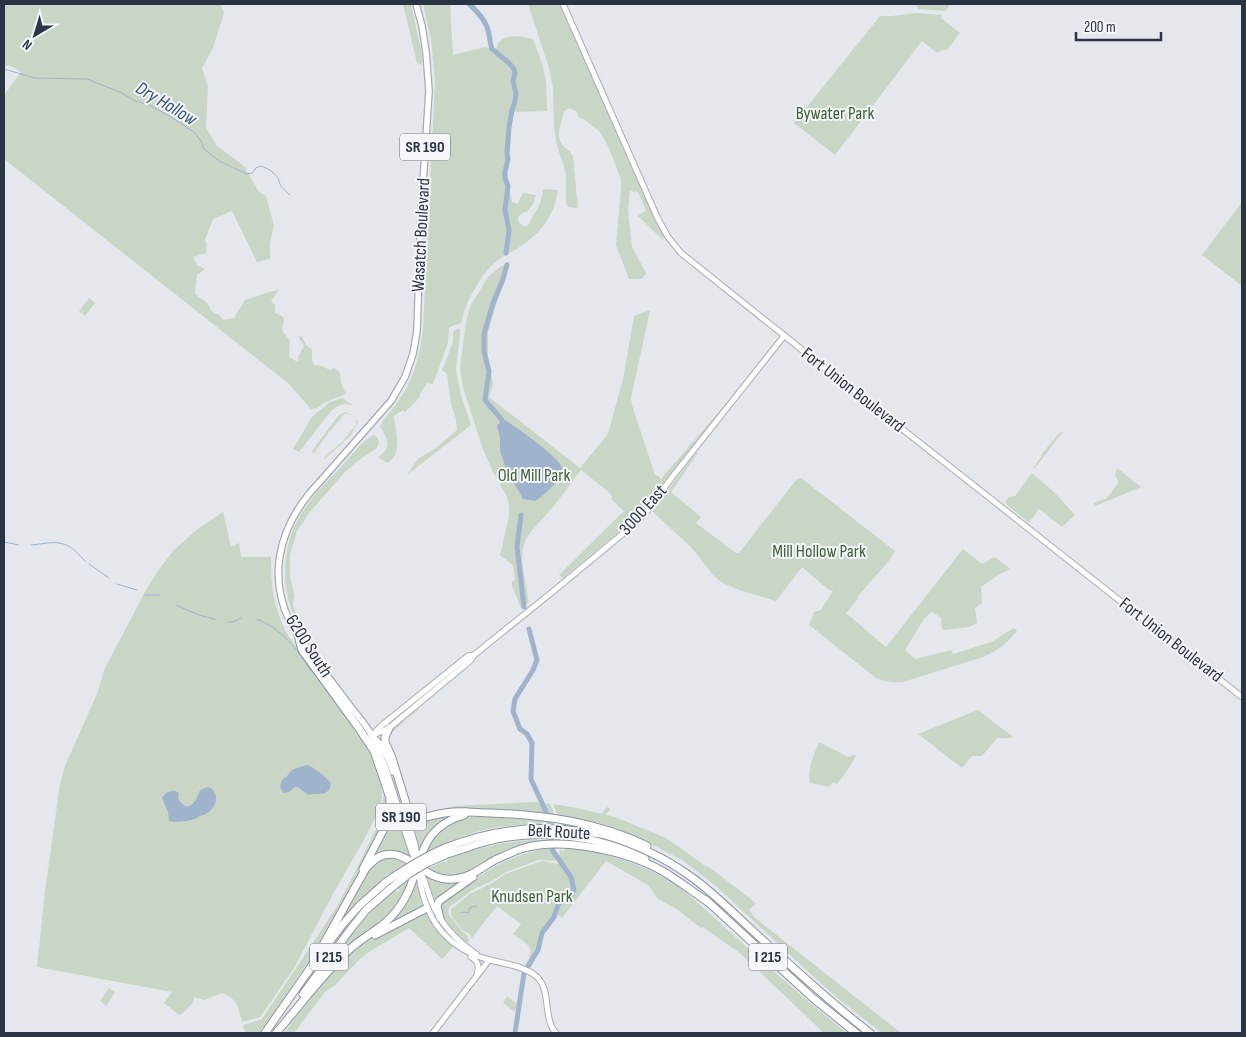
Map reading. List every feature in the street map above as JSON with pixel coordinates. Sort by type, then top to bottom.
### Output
[{"type":"highway","points":[[298,635],[302,650],[374,752],[382,772],[390,802],[386,825]]},
{"type":"highway","points":[[389,728],[385,736],[385,742],[392,758],[409,813],[413,816],[430,816]]},
{"type":"highway","points":[[353,890],[391,817],[394,793]]},
{"type":"highway","points":[[408,822],[454,812],[515,814],[571,821],[604,828],[645,845],[669,859],[690,876]]},
{"type":"highway","points":[[277,1033],[325,974],[353,946],[380,927],[398,910],[409,889],[427,840],[435,830],[447,821],[464,815],[466,812]]},
{"type":"highway","name":"Belt Route","points":[[265,1033],[343,924],[360,905],[446,851],[539,832],[604,835],[641,848],[690,876],[821,993],[870,1033]]},
{"type":"highway","name":"Belt Route","points":[[570,833],[606,843],[639,856],[664,868],[688,884],[814,999],[856,1033]]},
{"type":"highway","points":[[308,972],[366,868],[378,858],[391,854],[406,858],[443,879],[454,879],[463,878],[496,860],[524,848],[540,845],[568,844],[604,850],[637,860],[663,872],[708,902]]},
{"type":"highway","points":[[440,918],[437,906],[439,901],[496,860]]},
{"type":"highway","name":"Belt Route","points":[[277,1033],[314,978],[350,930],[388,886]]},
{"type":"highway","points":[[353,946],[430,906]]},
{"type":"main road","name":"Wasatch Boulevard","points":[[371,425],[391,402],[402,384],[411,362],[416,338],[429,91],[426,52],[416,4]]},
{"type":"main road","name":"Fort Union Boulevard","points":[[563,4],[658,219],[668,237],[681,253],[1242,697]]},
{"type":"main road","name":"3000 East","points":[[372,736],[389,728],[471,660],[474,655],[637,522],[784,336]]},
{"type":"main road","name":"6200 South","points":[[371,425],[302,503],[290,522],[284,537],[278,574],[280,591],[288,616],[298,635],[372,736],[384,763],[410,846],[418,865]]},
{"type":"main road","name":"3000 East","points":[[372,736],[381,726],[468,656],[474,655]]},
{"type":"main road","points":[[386,753],[382,738],[389,728]]},
{"type":"main road","name":"6200 South","points":[[372,736],[379,742],[386,753],[408,822],[415,845],[421,890],[430,906],[462,944],[487,960]]},
{"type":"main road","name":"6200 South","points":[[430,906],[434,922],[442,931],[463,950],[487,960]]},
{"type":"main road","points":[[463,950],[478,963],[477,976]]},
{"type":"main road","points":[[433,1033],[487,960],[521,969],[538,978],[544,988],[549,1022],[556,1033]]},
{"type":"green space","points":[[4,4],[221,4],[224,13],[213,48],[202,68],[208,87],[206,128],[217,146],[244,166],[259,192],[266,196],[274,226],[270,243],[270,259],[257,262],[232,211],[213,219],[205,240],[207,244],[206,253],[193,257],[197,265],[205,269],[197,275],[195,293],[208,304],[211,311],[219,315],[223,320],[234,318],[245,300],[279,290],[271,301],[275,305],[275,313],[284,319],[282,330],[290,341],[289,357],[296,361],[299,360],[298,357],[304,346],[298,336],[302,337],[306,345],[312,350],[314,365],[330,370],[334,368],[340,373],[341,383],[346,394],[323,403],[318,408],[311,409],[289,384],[4,159],[4,95],[21,72],[13,67],[4,65]]},
{"type":"green space","points":[[403,4],[411,4],[422,54],[422,65],[417,63]]},
{"type":"green space","points":[[423,4],[450,4],[453,55],[485,47],[496,50],[499,42],[506,37],[533,39],[546,80],[547,111],[512,112],[505,173],[512,202],[518,204],[523,193],[536,195],[533,204],[527,212],[518,218],[519,223],[527,226],[530,223],[540,203],[543,189],[558,190],[550,215],[541,229],[528,241],[489,268],[469,300],[461,323],[449,328],[448,343],[433,384],[427,383],[420,397],[405,412],[403,410],[394,416],[397,448],[392,459],[387,463],[378,457],[387,446],[386,438],[380,426],[409,384],[418,357],[423,329],[435,81],[431,39]]},
{"type":"green space","points":[[528,4],[560,4],[643,193],[664,236],[663,240],[638,216],[646,210],[638,192],[630,191],[628,210],[632,247],[646,273],[642,279],[629,279],[616,245],[621,179],[608,146],[600,132],[579,117],[576,111],[569,108],[564,111],[559,136],[562,144],[573,157],[578,208],[568,207],[566,203],[566,173],[557,146],[554,127],[553,88],[549,68]]},
{"type":"green space","points":[[917,4],[950,4],[946,11],[918,9]]},
{"type":"green space","name":"Bywater Park","points":[[916,13],[942,15],[941,18],[960,33],[947,50],[937,53],[922,41],[835,155],[794,123],[880,16]]},
{"type":"green space","points":[[1242,202],[1242,286],[1202,255]]},
{"type":"green space","name":"Old Mill Park","points":[[509,261],[488,332],[488,357],[493,384],[489,397],[580,468],[608,434],[623,379],[634,316],[650,310],[631,398],[655,475],[659,476],[660,480],[737,391],[640,513],[563,578],[559,575],[624,511],[612,500],[611,494],[581,470],[531,532],[524,544],[523,564],[529,601],[521,608],[512,586],[512,582],[515,579],[513,565],[500,555],[509,517],[507,497],[483,449],[463,388],[460,369],[466,321],[471,305],[488,277]]},
{"type":"green space","points":[[89,298],[95,303],[85,316],[79,311]]},
{"type":"green space","points":[[459,328],[456,370],[461,395],[471,425],[407,475],[418,459],[436,448],[457,430],[456,419],[451,405],[447,374],[442,370],[453,342],[453,332]]},
{"type":"green space","points":[[342,398],[354,406],[345,404],[331,411],[299,452],[293,449],[312,417],[330,402]]},
{"type":"green space","points":[[345,412],[353,416],[345,413],[313,454],[313,450],[338,416]]},
{"type":"green space","points":[[355,419],[358,423],[350,436],[325,459],[357,424]]},
{"type":"green space","points":[[1062,432],[1064,434],[1062,433],[1035,468],[1036,470],[1034,467],[1043,454],[1041,455]]},
{"type":"green space","points":[[375,435],[379,443],[377,448],[344,473],[309,513],[297,531],[290,555],[290,576],[294,595],[293,605],[298,621],[306,636],[294,616],[287,591],[285,564],[290,537],[302,513],[315,495],[362,444]]},
{"type":"green space","name":"Mill Hollow Park","points":[[697,452],[671,492],[701,517],[696,523],[736,553],[739,553],[797,479],[801,478],[895,551],[846,613],[886,647],[963,549],[982,564],[995,557],[1010,569],[981,587],[982,603],[975,608],[977,623],[969,627],[945,630],[942,628],[940,617],[931,612],[924,619],[905,650],[915,659],[951,650],[953,654],[991,642],[1014,628],[1017,631],[1002,646],[983,657],[903,682],[890,682],[876,678],[809,625],[814,612],[821,610],[833,591],[829,590],[802,567],[776,601],[739,590],[721,582],[713,575],[692,548],[653,512],[653,509]]},
{"type":"green space","points":[[1117,468],[1141,487],[1095,506],[1094,503],[1107,498],[1118,483],[1115,475]]},
{"type":"green space","points":[[1032,473],[1054,492],[1075,515],[1062,527],[1039,509],[1028,522],[1006,504],[1009,497],[1015,496]]},
{"type":"green space","points":[[223,512],[231,547],[239,543],[241,557],[271,557],[274,596],[287,634],[371,748],[388,797],[386,818],[340,909],[319,946],[261,1033],[245,1033],[243,1025],[262,1019],[336,908],[382,817],[384,786],[378,771],[382,790],[381,806],[294,968],[260,1017],[242,1022],[234,1001],[222,993],[204,1000],[194,997],[193,1003],[179,1015],[164,1003],[172,992],[37,967],[45,891],[60,784],[65,766],[97,694],[105,668],[157,572],[174,550],[199,528]]},
{"type":"green space","points":[[419,709],[388,737],[412,813],[386,737],[405,718]]},
{"type":"green space","points":[[978,710],[1013,737],[997,738],[982,756],[972,756],[962,768],[918,734]]},
{"type":"green space","points":[[819,742],[848,757],[856,756],[837,784],[833,782],[829,787],[810,783],[810,767]]},
{"type":"green space","points":[[534,802],[550,804],[554,816],[429,813],[419,815],[412,813],[425,813],[455,806]]},
{"type":"green space","points":[[553,804],[603,814],[607,807],[610,809],[606,815],[666,838],[709,867],[756,903],[749,910],[755,918],[901,1033],[882,1033],[841,1001],[717,887],[682,860],[616,828],[596,822],[558,817]]},
{"type":"green space","points":[[394,812],[409,855],[373,858],[372,856]]},
{"type":"green space","points":[[470,816],[532,820],[592,828],[560,824],[511,825],[463,836],[424,853],[434,834],[459,818]]},
{"type":"green space","points":[[450,817],[420,849],[413,823]]},
{"type":"green space","points":[[548,840],[548,842],[532,845],[465,875],[441,877],[427,869],[444,861],[446,863],[448,859],[478,849],[510,842]]},
{"type":"green space","name":"Knudsen Park","points":[[565,847],[601,853],[624,860],[657,874],[677,886],[803,997],[847,1033],[824,1033],[741,954],[703,927],[701,928],[675,908],[658,899],[648,885],[606,861],[562,918],[556,913],[542,933],[538,950],[527,968],[524,967],[530,956],[530,949],[526,943],[513,934],[521,924],[497,906],[471,939],[470,934],[462,930],[451,915],[451,909],[470,894],[505,874],[542,861],[558,864],[560,850],[564,851]]},
{"type":"green space","points":[[550,848],[556,856],[555,861],[539,860],[506,872],[474,889],[451,906],[448,910],[449,915],[468,936],[469,941],[467,944],[441,916],[439,904],[441,901],[480,875],[520,855]]},
{"type":"green space","points":[[388,856],[409,861],[388,875],[386,873],[385,878],[358,902],[341,922],[339,921],[372,864]]},
{"type":"green space","points":[[428,877],[443,883],[459,884],[435,901],[427,879]]},
{"type":"green space","points":[[409,880],[405,892],[391,913],[332,963],[362,921],[395,891],[399,891],[398,888]]},
{"type":"green space","points":[[417,881],[425,906],[393,922],[392,920],[406,904]]},
{"type":"green space","points":[[425,912],[440,934],[454,946],[442,959],[409,928],[367,953],[335,985],[325,992],[294,1033],[284,1033],[342,959],[364,942],[388,928]]},
{"type":"green space","points":[[109,988],[115,992],[106,1006],[100,1001]]},
{"type":"green space","points":[[507,996],[518,1005],[514,1011],[503,1003]]},
{"type":"water","points":[[505,420],[547,451],[564,472],[547,492],[535,501],[523,499],[506,469],[500,451],[497,425]]},
{"type":"water","points":[[307,765],[320,772],[331,783],[328,791],[323,794],[308,795],[298,787],[295,787],[289,792],[283,793],[280,786],[282,780],[292,770]]},
{"type":"water","points":[[208,787],[216,795],[215,805],[210,811],[191,820],[169,821],[168,812],[162,798],[167,792],[178,792],[178,799],[182,804],[189,806],[192,805],[200,790]]},
{"type":"waterway","points":[[469,4],[484,21],[492,49],[509,63],[515,73],[513,81],[516,93],[509,127],[508,159],[505,172],[508,186],[505,210],[509,230],[506,253]]},
{"type":"waterway","name":"Dry Hollow","points":[[4,69],[35,78],[87,79],[122,93],[135,101],[149,105],[194,132],[204,149],[219,161],[247,174],[252,173],[260,166],[270,170],[290,195]]},
{"type":"waterway","points":[[505,425],[485,400],[489,371],[484,352],[484,334],[507,265]]},
{"type":"waterway","points":[[521,515],[517,547],[524,607]]},
{"type":"waterway","points":[[4,542],[19,545]]},
{"type":"waterway","points":[[31,545],[64,544],[74,550],[85,561]]},
{"type":"waterway","points":[[89,564],[109,578]]},
{"type":"waterway","points":[[117,584],[137,590]]},
{"type":"waterway","points":[[144,595],[160,595]]},
{"type":"waterway","points":[[176,605],[199,615],[215,619]]},
{"type":"waterway","points":[[228,622],[241,618]]},
{"type":"waterway","points":[[257,619],[274,628],[288,640],[315,674]]},
{"type":"waterway","points":[[527,968],[538,950],[542,933],[554,917],[558,905],[562,900],[571,896],[574,890],[571,877],[553,851],[547,814],[531,779],[532,743],[527,734],[520,729],[513,711],[515,699],[537,660],[529,629]]},
{"type":"waterway","points":[[461,913],[468,913],[470,908],[477,907]]},
{"type":"waterway","points":[[515,1033],[524,973]]}]
